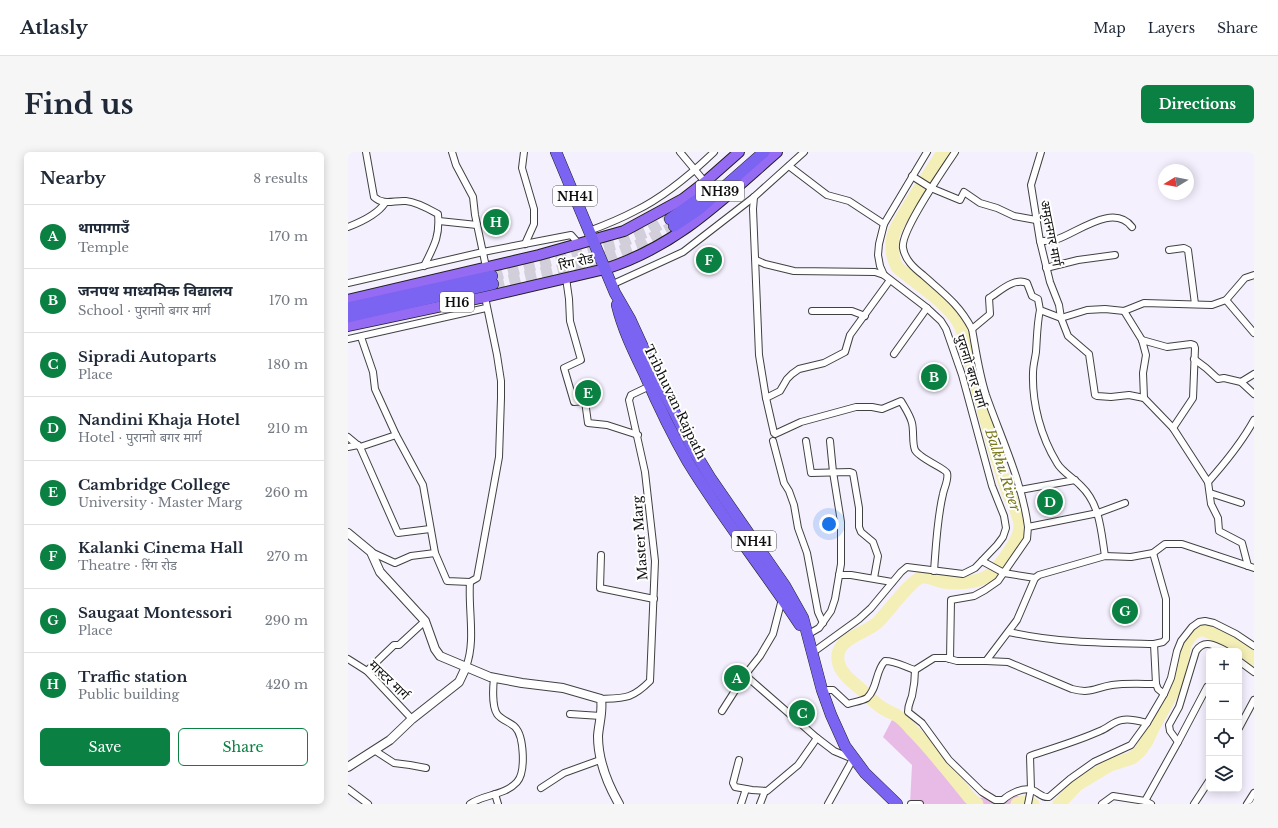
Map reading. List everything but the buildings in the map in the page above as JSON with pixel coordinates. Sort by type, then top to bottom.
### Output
[{"type":"highway","name":"NH41","points":[[556,152],[605,269]]},
{"type":"highway","name":"NH39","points":[[753,152],[672,223],[698,210],[764,152]]},
{"type":"highway","name":"Tribhuvan Rajpath","points":[[605,269],[613,289],[630,319],[676,440],[688,462],[807,635]]},
{"type":"highway","points":[[348,308],[493,280],[348,316]]},
{"type":"highway","name":"Tribhuvan Rajpath","points":[[654,384],[697,456],[797,606],[803,618],[822,690],[838,732],[853,759],[865,773],[897,804]]},
{"type":"main road","points":[[348,300],[579,244],[591,236],[624,231],[683,199],[739,152]]},
{"type":"main road","name":"रिंग रोड","points":[[348,326],[566,278],[621,264],[661,245],[679,234],[715,207],[777,152]]},
{"type":"street","points":[[366,152],[374,196],[377,200],[385,203],[407,201],[438,214],[439,228],[436,242],[424,266]]},
{"type":"street","points":[[452,152],[456,165],[472,197],[486,267]]},
{"type":"street","points":[[524,152],[522,168],[534,209],[534,224],[525,244]]},
{"type":"street","points":[[680,152],[705,182]]},
{"type":"street","points":[[591,236],[663,194],[695,170],[714,152]]},
{"type":"street","points":[[613,289],[683,252],[754,197],[804,152]]},
{"type":"street","points":[[884,275],[880,266],[878,255],[884,224],[914,177],[927,152]]},
{"type":"street","points":[[950,659],[951,600],[974,596],[998,581],[1002,571],[1027,539],[1028,527],[1026,512],[1011,461],[986,394],[978,365],[972,328],[964,314],[952,301],[914,268],[909,262],[903,248],[905,236],[930,188],[955,152]]},
{"type":"street","name":"अमृतनगर मार्ग","points":[[1041,152],[1031,185],[1036,220],[1046,268],[1068,336],[1089,354],[1094,395],[1111,397],[1129,395],[1144,398]]},
{"type":"street","points":[[789,166],[827,195],[849,201],[884,224]]},
{"type":"street","points":[[914,177],[930,188],[960,200],[964,192],[980,203],[997,208],[1014,216],[1036,220]]},
{"type":"street","points":[[754,197],[753,209],[759,355],[766,398],[774,433],[776,434],[801,422],[856,407],[872,407],[882,409],[900,401],[909,414],[911,420],[916,452],[934,465],[944,469],[947,473],[937,533],[934,571]]},
{"type":"street","points":[[348,227],[361,222],[382,207],[385,203]]},
{"type":"street","points":[[1040,241],[1055,240],[1095,220],[1117,218],[1132,227]]},
{"type":"street","points":[[439,221],[477,225]]},
{"type":"street","points":[[348,283],[483,252],[571,235],[579,244]]},
{"type":"street","points":[[1169,250],[1184,248],[1188,250],[1195,304]]},
{"type":"street","points":[[1046,268],[1078,260],[1115,255]]},
{"type":"street","points":[[756,260],[765,264],[794,271],[875,272],[884,275]]},
{"type":"street","name":"पुरानाो बगर मार्ग","points":[[812,653],[859,619],[871,608],[892,582],[907,567],[963,574],[984,562],[1006,532],[1006,524],[992,486],[962,375],[950,339],[941,321],[927,308],[884,275]]},
{"type":"street","points":[[1040,310],[1061,318],[1087,310],[1105,309],[1124,311],[1144,303],[1212,305],[1226,300],[1245,278],[1254,275]]},
{"type":"street","points":[[566,278],[570,320],[582,360],[564,368],[574,402],[585,401],[588,423],[607,425],[638,435]]},
{"type":"street","points":[[766,398],[780,391],[792,374],[799,370],[824,363],[845,352],[850,335],[890,280]]},
{"type":"street","points":[[972,328],[990,314],[989,298],[1011,284],[1023,282],[1027,283],[1032,296],[1038,299],[1040,310],[1033,372],[1034,399],[1042,432],[1058,465],[1080,484],[1090,496],[1098,513],[1105,556]]},
{"type":"street","points":[[361,337],[372,372],[374,388],[396,435],[423,485],[435,553],[447,581],[470,582],[477,578],[499,457],[501,381],[497,355],[486,308],[485,296]]},
{"type":"street","points":[[1226,300],[1254,334]]},
{"type":"street","points":[[348,339],[486,308]]},
{"type":"street","points":[[894,354],[927,308]]},
{"type":"street","points":[[812,311],[852,311],[865,316]]},
{"type":"street","points":[[1124,311],[1142,340],[1146,355],[1143,373],[1144,398],[1173,428],[1208,482],[1211,504],[1218,518],[1219,531],[1242,543],[1251,567]]},
{"type":"street","points":[[1142,340],[1167,346],[1194,345],[1195,368],[1193,398],[1173,428]]},
{"type":"street","points":[[1194,360],[1218,378],[1242,382],[1254,394]]},
{"type":"street","points":[[1242,382],[1254,374]]},
{"type":"street","name":"Master Marg","points":[[601,699],[626,698],[641,690],[650,681],[655,560],[645,472],[629,398],[654,384]]},
{"type":"street","points":[[1208,482],[1222,467],[1254,420]]},
{"type":"street","points":[[348,447],[359,446],[396,435]]},
{"type":"street","points":[[348,437],[359,446],[398,533],[430,529]]},
{"type":"street","points":[[773,441],[784,483],[790,490],[798,528],[807,553],[818,612],[823,623]]},
{"type":"street","points":[[806,441],[811,473],[853,473],[859,508],[859,528],[861,532],[873,542],[878,556],[874,578]]},
{"type":"street","points":[[807,635],[819,628],[831,611],[835,599],[839,575],[842,548],[841,522],[830,441]]},
{"type":"street","points":[[1020,490],[1075,480]]},
{"type":"street","points":[[1210,493],[1240,503]]},
{"type":"street","points":[[1028,527],[1098,513],[1125,503]]},
{"type":"street","points":[[348,534],[371,552],[395,563],[411,556],[435,553]]},
{"type":"street","points":[[986,661],[1017,620],[1035,578],[1039,575],[1105,556],[1132,557],[1153,553],[1165,544],[1182,544],[1251,567]]},
{"type":"street","points":[[371,552],[380,572],[425,621],[435,649],[440,656],[466,668],[494,678],[564,688],[601,699],[602,706],[598,737],[600,760],[619,804]]},
{"type":"street","points":[[1009,632],[1030,637],[1056,640],[1154,644],[1163,642],[1166,639],[1166,599],[1153,553]]},
{"type":"street","points":[[601,555],[600,588],[654,598]]},
{"type":"street","points":[[984,562],[1002,571],[1035,578]]},
{"type":"street","points":[[839,575],[874,578],[892,582]]},
{"type":"street","points":[[348,767],[390,740],[412,719],[460,682],[466,668],[471,637],[469,597],[470,582]]},
{"type":"street","points":[[722,711],[745,675],[760,656],[773,634],[782,599]]},
{"type":"street","points":[[367,671],[394,645],[399,645],[425,621]]},
{"type":"street","points":[[915,670],[915,679],[912,696],[908,706],[908,712],[922,723],[949,760],[982,792],[995,800],[1003,800],[1008,794],[1027,789],[1042,796],[1049,796],[1094,762],[1131,745],[1147,723],[1164,694],[1171,678],[1177,650],[1181,641],[1192,627],[1199,622],[1205,621],[1214,623],[1236,634],[1254,646]]},
{"type":"street","points":[[1178,742],[1170,731],[1170,725],[1179,707],[1196,651],[1202,644],[1209,643],[1220,648]]},
{"type":"street","points":[[1154,644],[1156,684],[1158,689],[1164,694]]},
{"type":"street","points":[[822,690],[833,690],[848,704],[866,698],[873,690],[881,665],[885,661],[892,661],[906,668],[915,670],[934,658],[957,661],[1008,662],[1072,689],[1083,692],[1094,691],[1112,685],[1156,684]]},
{"type":"street","name":"मास्टर मार्ग","points":[[348,659],[367,671],[412,719]]},
{"type":"street","points":[[1242,663],[1254,672]]},
{"type":"street","points":[[745,675],[817,738],[834,750],[853,759],[828,804]]},
{"type":"street","points":[[470,804],[476,800],[502,792],[517,782],[523,766],[520,734],[514,726],[499,716],[496,711],[492,692],[494,678]]},
{"type":"street","points":[[1145,801],[1178,742],[1206,687]]},
{"type":"street","points":[[1242,722],[1254,700]]},
{"type":"street","points":[[570,714],[600,716]]},
{"type":"street","points":[[1028,804],[1031,792],[1030,756],[1082,739],[1122,720],[1129,719],[1147,723]]},
{"type":"street","points":[[739,760],[733,785],[746,789],[767,791],[798,765],[817,738]]},
{"type":"street","points":[[374,750],[394,763],[426,768]]},
{"type":"street","points":[[541,788],[564,773],[600,760]]},
{"type":"street","points":[[1194,804],[1206,786]]},
{"type":"street","points":[[348,789],[368,804]]},
{"type":"street","points":[[741,804],[746,789]]},
{"type":"street","points":[[760,804],[765,791]]},
{"type":"street","points":[[1247,804],[1254,792]]},
{"type":"street","points":[[495,794],[498,804]]},
{"type":"street","points":[[1102,804],[1113,796],[1145,801],[1151,804]]},
{"type":"street","points":[[911,804],[920,804]]},
{"type":"shaded area","points":[[895,714],[939,770],[975,798],[1018,796],[1031,804],[910,804],[912,765],[883,737]]},
{"type":"waterway","name":"Balkhu River","points":[[943,152],[896,227],[892,240],[893,257],[898,268],[945,306],[960,325],[997,457],[1008,492],[1018,515],[1020,530],[1015,542],[996,569],[991,574],[979,580],[957,583],[944,582],[925,577],[918,579],[906,590],[878,622],[852,637],[841,646],[838,653],[838,660],[841,669],[848,677],[880,706],[904,721],[935,755],[970,798],[977,804]]},
{"type":"waterway","name":"Balkhu River","points":[[1059,804],[1077,785],[1110,765],[1132,758],[1140,751],[1147,741],[1176,686],[1185,644],[1193,633],[1202,629],[1229,641],[1254,659]]},
{"type":"waterway","name":"Balkhu River","points":[[1017,804],[1023,802],[1033,804]]},
{"type":"tunnel","points":[[492,276],[617,244],[647,232],[670,219]]},
{"type":"tunnel","points":[[493,284],[595,260],[640,244],[674,226]]},
{"type":"place","name":"Traffic station","points":[[496,222]]},
{"type":"place","name":"Kalanki Cinema Hall","points":[[709,260]]},
{"type":"place","name":"जनपथ माध्यमिक विद्यालय","points":[[934,377]]},
{"type":"place","name":"Cambridge College","points":[[588,393]]},
{"type":"place","name":"Nandini Khaja Hotel","points":[[1050,502]]},
{"type":"place","name":"Saugaat Montessori","points":[[1125,611]]},
{"type":"place","name":"थापागाउँ","points":[[737,678]]},
{"type":"place","name":"Sipradi Autoparts","points":[[802,713]]}]
